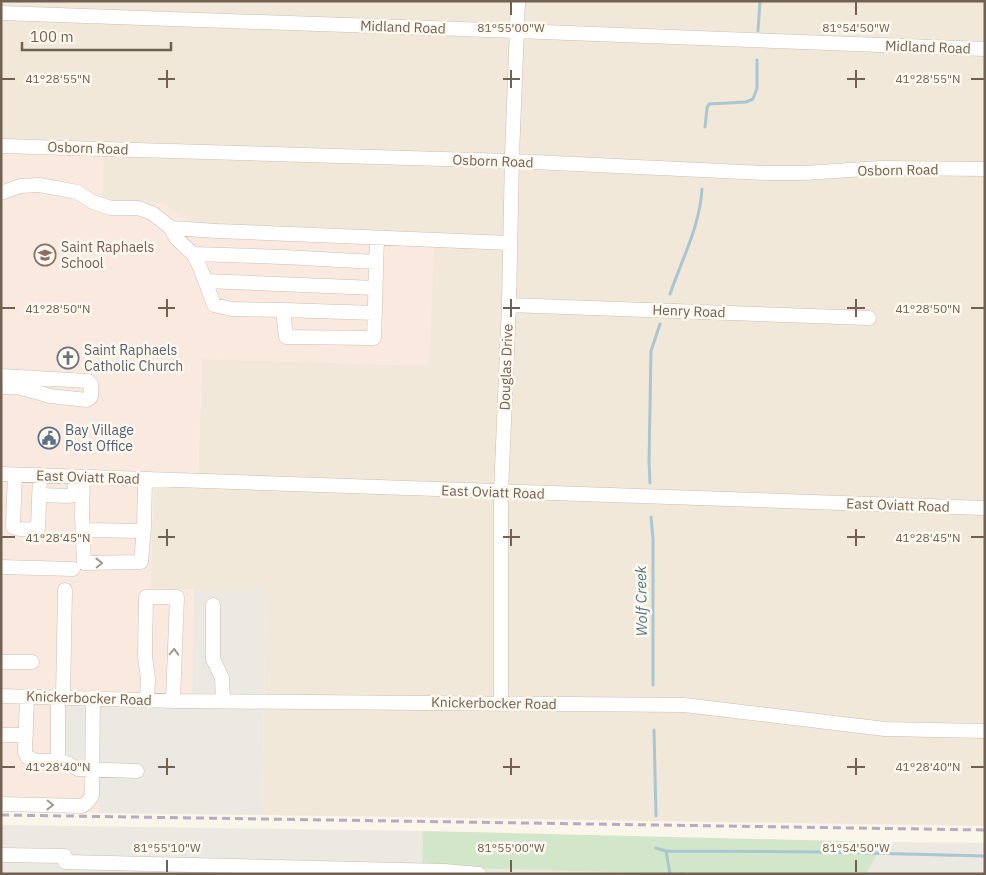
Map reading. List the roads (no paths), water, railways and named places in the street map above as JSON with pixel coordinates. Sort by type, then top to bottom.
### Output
[{"type":"street","name":"Douglas Drive","points":[[501,703],[501,492],[509,305],[518,1]]},
{"type":"street","name":"Midland Road","points":[[1,13],[985,49]]},
{"type":"street","name":"Osborn Road","points":[[1,146],[512,162],[766,173],[805,173],[880,168],[985,169]]},
{"type":"street","points":[[1,193],[20,186],[39,185],[77,192],[94,202],[111,208],[138,208],[152,213],[171,228],[176,238],[193,254],[200,266],[214,305],[232,310],[374,313]]},
{"type":"street","points":[[171,228],[510,243]]},
{"type":"street","points":[[283,310],[286,337],[374,338],[377,238]]},
{"type":"street","points":[[193,254],[376,262]]},
{"type":"street","points":[[205,281],[375,288]]},
{"type":"street","name":"Henry Road","points":[[509,305],[870,318]]},
{"type":"street","points":[[1,376],[88,381],[91,384],[92,397],[86,400],[50,396],[15,387],[1,387]]},
{"type":"street","points":[[8,474],[13,527],[16,529],[38,528],[40,475]]},
{"type":"street","name":"East Oviatt Road","points":[[8,474],[985,508]]},
{"type":"street","points":[[40,495],[73,495],[79,477]]},
{"type":"street","points":[[79,477],[84,563],[141,562],[145,479]]},
{"type":"street","points":[[82,530],[143,531]]},
{"type":"street","points":[[1,567],[74,569]]},
{"type":"street","points":[[58,760],[64,590]]},
{"type":"street","points":[[147,700],[148,679],[145,656],[146,597],[177,597],[172,700]]},
{"type":"street","points":[[213,605],[214,659],[222,678],[223,701]]},
{"type":"street","points":[[1,662],[32,662]]},
{"type":"street","name":"Knickerbocker Road","points":[[1,696],[147,700],[684,706],[885,729],[985,731]]},
{"type":"street","points":[[27,696],[25,752],[27,757],[38,760],[58,760],[78,770],[137,771]]},
{"type":"street","points":[[1,804],[82,806],[90,800],[92,794],[93,698]]},
{"type":"street","points":[[1,735],[26,735]]},
{"type":"street","points":[[1,855],[64,856],[65,868],[444,871],[479,874]]},
{"type":"waterway","name":"Wolf Creek","points":[[758,31],[760,1]]},
{"type":"waterway","name":"Wolf Creek","points":[[705,127],[709,104],[746,102],[753,99],[757,88],[757,60]]},
{"type":"waterway","name":"Wolf Creek","points":[[670,294],[698,216],[702,189]]},
{"type":"waterway","name":"Wolf Creek","points":[[650,483],[651,351],[660,324]]},
{"type":"waterway","name":"Wolf Creek","points":[[651,517],[653,539],[653,685]]},
{"type":"waterway","name":"Wolf Creek","points":[[654,730],[656,816]]},
{"type":"waterway","name":"Wolf Creek","points":[[656,848],[666,851],[670,874]]},
{"type":"waterway","points":[[666,851],[985,856]]},
{"type":"railway","points":[[1,815],[985,830]]},
{"type":"place","name":"Saint Raphaels School","points":[[45,255]]},
{"type":"place","name":"Saint Raphaels Catholic Church","points":[[68,358]]},
{"type":"place","name":"Bay Village Post Office","points":[[49,438]]}]
